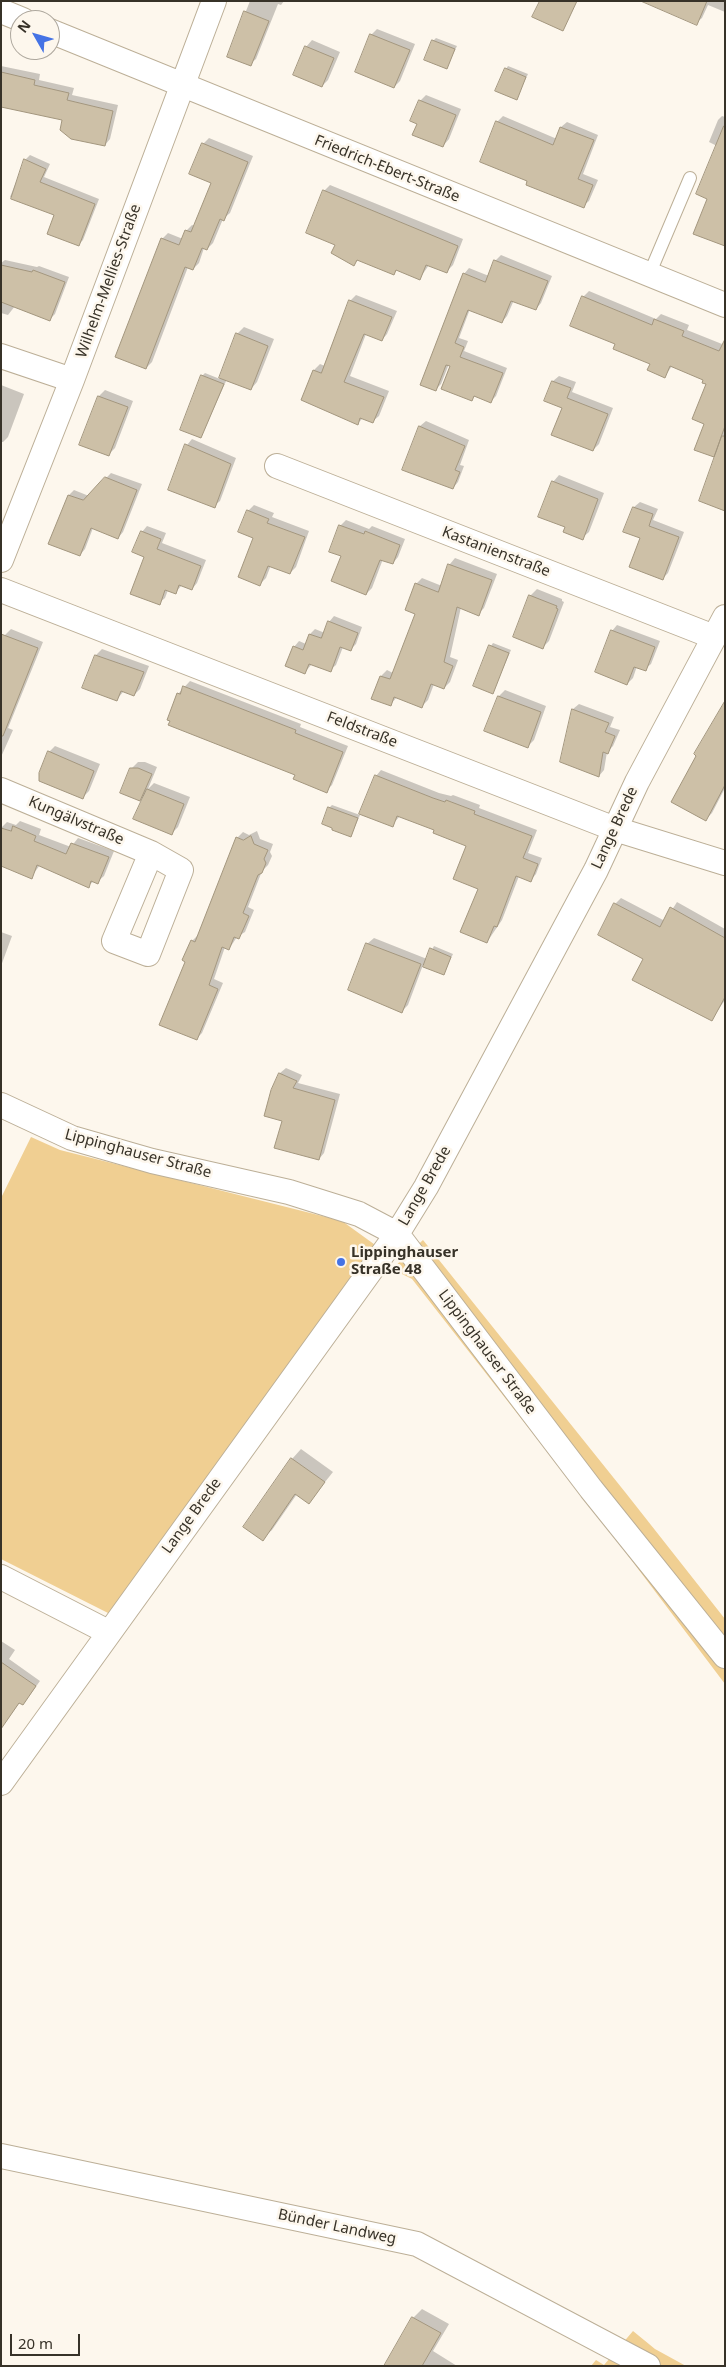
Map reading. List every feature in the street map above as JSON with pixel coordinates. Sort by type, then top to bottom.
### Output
[{"type":"street","name":"Wilhelm-Mellies-Straße","points":[[1,560],[72,380],[214,1]]},
{"type":"street","name":"Friedrich-Ebert-Straße","points":[[60,35],[725,305]]},
{"type":"street","points":[[1,356],[72,380]]},
{"type":"street","name":"Kastanienstraße","points":[[277,466],[719,627]]},
{"type":"street","name":"Feldstraße","points":[[1,590],[615,829],[725,863]]},
{"type":"street","name":"Lange Brede","points":[[1,1783],[396,1234],[426,1187],[596,870],[637,782],[719,627]]},
{"type":"street","name":"Kungälvstraße","points":[[1,790],[151,853]]},
{"type":"street","name":"Lippinghauser Straße","points":[[1,1105],[72,1138],[152,1161],[289,1192],[359,1214],[396,1234],[591,1489],[725,1656]]},
{"type":"street","points":[[1,1577],[108,1632]]},
{"type":"street","name":"Bünder Landweg","points":[[1,2156],[417,2244],[648,2366]]},
{"type":"lane","points":[[649,275],[690,178]]},
{"type":"shaded area","points":[[31,1137],[60,1150],[342,1221],[378,1247],[110,1614],[1,1559],[1,1198]]},
{"type":"shaded area","points":[[423,1240],[725,1619],[725,1684],[614,1537],[412,1279],[392,1269]]},
{"type":"shaded area","points":[[633,2331],[655,2349],[686,2366],[591,2366],[596,2360],[604,2365]]},
{"type":"building","points":[[540,1],[577,1],[563,31],[532,17]]},
{"type":"building","points":[[641,1],[707,1],[697,25]]},
{"type":"building","points":[[244,11],[269,21],[251,66],[227,57]]},
{"type":"building","points":[[370,34],[410,50],[394,88],[355,72]]},
{"type":"building","points":[[432,40],[455,49],[447,69],[424,60]]},
{"type":"building","points":[[305,46],[334,58],[322,87],[293,75]]},
{"type":"building","points":[[505,68],[526,77],[517,100],[495,91]]},
{"type":"building","points":[[1,72],[35,80],[34,85],[69,93],[67,100],[113,111],[105,146],[71,139],[60,130],[62,120],[1,107]]},
{"type":"building","points":[[419,100],[456,115],[443,147],[412,135],[417,124],[410,121]]},
{"type":"building","points":[[496,121],[553,145],[560,127],[594,140],[578,179],[593,185],[584,208],[526,185],[527,181],[480,162]]},
{"type":"building","points":[[724,126],[725,246],[693,234],[707,199],[696,194]]},
{"type":"building","points":[[202,143],[248,162],[224,221],[220,219],[207,250],[202,248],[193,270],[185,267],[146,369],[115,357],[161,238],[179,245],[185,230],[191,232],[211,183],[189,174]]},
{"type":"building","points":[[24,159],[46,169],[40,182],[95,204],[79,246],[47,234],[54,215],[11,199]]},
{"type":"building","points":[[323,190],[458,246],[447,273],[426,265],[420,280],[396,270],[394,275],[357,260],[354,266],[331,253],[335,245],[306,233]]},
{"type":"building","points":[[494,260],[548,281],[536,310],[511,301],[502,323],[468,310],[455,343],[464,347],[460,357],[503,373],[491,403],[474,396],[472,401],[441,389],[450,366],[446,365],[436,391],[420,385],[463,273],[485,282]]},
{"type":"building","points":[[1,265],[32,272],[33,270],[65,282],[50,321],[1,302]]},
{"type":"building","points":[[582,296],[652,325],[654,319],[684,331],[682,336],[719,351],[725,339],[725,426],[714,457],[694,450],[704,424],[692,419],[706,384],[702,383],[703,380],[670,366],[665,378],[647,370],[650,364],[613,349],[615,344],[570,326]]},
{"type":"building","points":[[349,300],[392,317],[382,341],[364,334],[344,382],[384,397],[373,423],[360,418],[358,425],[301,400],[313,370],[321,373]]},
{"type":"building","points":[[236,333],[268,346],[251,390],[219,378]]},
{"type":"building","points":[[201,375],[224,384],[201,438],[180,430]]},
{"type":"building","points":[[552,381],[571,388],[567,398],[608,414],[593,451],[551,435],[562,408],[544,401]]},
{"type":"building","points":[[98,396],[128,407],[109,456],[79,445]]},
{"type":"building","points":[[419,426],[465,446],[455,470],[460,472],[453,489],[402,470]]},
{"type":"building","points":[[722,436],[725,436],[725,511],[699,501]]},
{"type":"building","points":[[185,444],[231,464],[215,508],[168,490]]},
{"type":"building","points":[[105,477],[137,490],[118,539],[91,528],[80,556],[48,544],[68,495],[83,500]]},
{"type":"building","points":[[552,481],[598,499],[583,540],[563,532],[565,527],[538,517]]},
{"type":"building","points":[[633,507],[653,514],[649,526],[679,537],[663,580],[629,567],[640,538],[623,532]]},
{"type":"building","points":[[247,510],[269,519],[267,523],[305,537],[290,574],[268,566],[260,586],[238,577],[253,538],[238,532]]},
{"type":"building","points":[[339,525],[364,534],[365,531],[400,545],[393,564],[380,560],[366,595],[331,581],[341,556],[329,552]]},
{"type":"building","points":[[141,531],[161,539],[157,549],[201,566],[192,590],[179,585],[176,594],[165,590],[160,605],[130,594],[144,557],[132,552]]},
{"type":"building","points":[[448,564],[492,580],[479,616],[457,607],[444,662],[453,666],[444,689],[431,684],[422,708],[394,697],[391,706],[371,699],[380,676],[390,679],[415,614],[405,610],[415,583],[438,592]]},
{"type":"building","points":[[529,595],[557,606],[556,608],[558,609],[543,649],[513,637]]},
{"type":"building","points":[[328,621],[358,633],[351,651],[340,647],[331,672],[309,664],[305,674],[285,666],[293,646],[303,650],[309,634],[321,638]]},
{"type":"building","points":[[611,630],[655,647],[646,671],[634,667],[627,685],[595,672]]},
{"type":"building","points":[[1,634],[38,648],[3,736],[1,736]]},
{"type":"building","points":[[489,645],[509,653],[493,694],[473,686]]},
{"type":"building","points":[[95,655],[144,672],[134,696],[121,691],[117,701],[82,688]]},
{"type":"building","points":[[183,686],[296,730],[295,733],[343,752],[327,793],[293,779],[295,775],[168,725],[170,721],[167,720],[177,693],[180,694]]},
{"type":"building","points":[[498,696],[541,712],[528,748],[484,731]]},
{"type":"building","points":[[725,701],[725,785],[706,821],[671,802],[696,756],[694,754]]},
{"type":"building","points":[[572,709],[609,723],[605,732],[615,736],[608,754],[603,752],[599,777],[560,762]]},
{"type":"building","points":[[48,751],[94,771],[83,799],[39,781],[39,773]]},
{"type":"building","points":[[130,768],[138,768],[152,774],[140,801],[120,793]]},
{"type":"building","points":[[375,775],[433,798],[445,802],[446,800],[475,811],[474,814],[532,836],[523,858],[538,864],[531,882],[516,876],[497,927],[494,926],[487,943],[460,932],[478,889],[453,879],[466,846],[433,833],[434,830],[397,816],[393,827],[359,814]]},
{"type":"building","points":[[147,789],[184,804],[172,835],[133,819]]},
{"type":"building","points":[[328,807],[358,818],[351,837],[322,824]]},
{"type":"building","points":[[13,826],[36,836],[34,841],[66,854],[71,843],[109,857],[98,884],[91,881],[89,888],[37,865],[32,879],[1,866],[1,828],[11,831]]},
{"type":"building","points":[[251,836],[254,844],[268,850],[264,859],[266,863],[262,873],[258,875],[243,913],[249,916],[239,939],[234,937],[229,950],[222,947],[209,985],[218,989],[197,1040],[159,1025],[185,962],[182,960],[191,940],[195,942],[236,837],[243,840]]},
{"type":"building","points":[[614,903],[660,927],[670,907],[725,938],[725,997],[712,1021],[632,980],[643,959],[598,935]]},
{"type":"building","points":[[366,943],[421,964],[402,1013],[348,990]]},
{"type":"building","points":[[430,948],[451,957],[444,975],[423,967]]},
{"type":"building","points":[[279,1073],[297,1081],[293,1088],[335,1100],[319,1160],[274,1148],[282,1121],[264,1116],[271,1090]]},
{"type":"building","points":[[291,1458],[325,1482],[309,1504],[295,1494],[263,1541],[243,1527]]},
{"type":"building","points":[[1,1662],[36,1686],[23,1705],[19,1703],[1,1729]]},
{"type":"building","points":[[412,2317],[441,2333],[422,2366],[384,2366]]},
{"type":"place","name":"Lippinghauser Straße 48","points":[[341,1262]]}]
